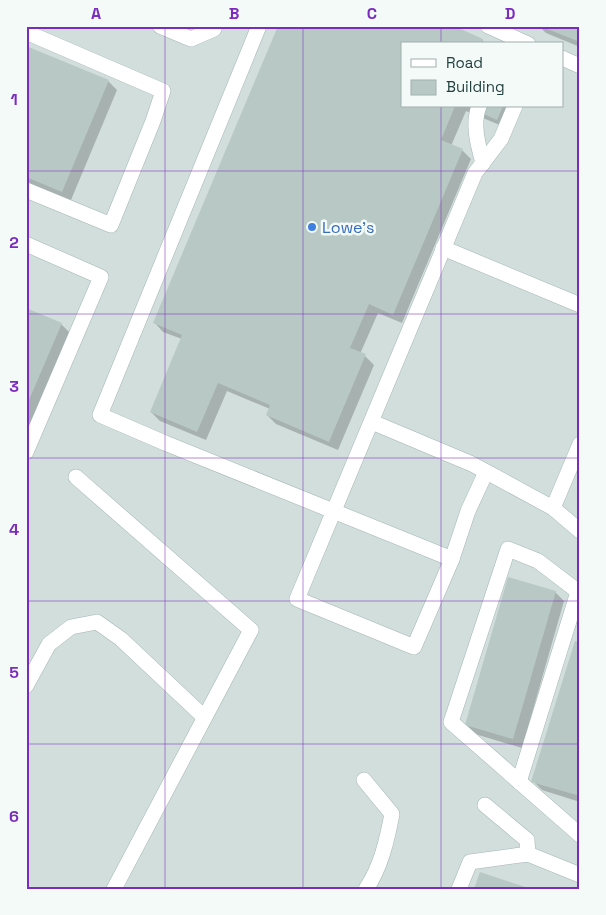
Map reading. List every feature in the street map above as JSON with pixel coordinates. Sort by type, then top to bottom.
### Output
[{"type":"lane","points":[[160,26],[191,40],[214,29],[215,26]]},
{"type":"lane","points":[[259,26],[100,415],[333,512],[452,559]]},
{"type":"lane","points":[[488,26],[506,39],[519,42]]},
{"type":"lane","points":[[26,32],[163,90],[153,121],[111,225],[26,190]]},
{"type":"lane","points":[[564,59],[580,66]]},
{"type":"lane","points":[[478,108],[476,112],[476,133],[483,163]]},
{"type":"lane","points":[[486,472],[468,511],[452,559],[414,647],[297,599],[475,173],[501,139],[514,108]]},
{"type":"lane","points":[[26,244],[101,277],[26,452]]},
{"type":"lane","points":[[443,248],[580,305]]},
{"type":"lane","points":[[372,422],[472,464],[553,508],[580,530]]},
{"type":"lane","points":[[553,508],[580,444]]},
{"type":"lane","points":[[76,477],[251,630],[114,889]]},
{"type":"lane","points":[[519,782],[579,593],[538,561],[508,549],[451,722],[519,782],[578,829]]},
{"type":"lane","points":[[26,686],[49,644],[71,626],[97,622],[122,639],[204,717]]},
{"type":"lane","points":[[364,780],[392,814],[386,846],[366,889]]},
{"type":"lane","points":[[485,805],[527,840],[528,854]]},
{"type":"lane","points":[[459,889],[470,862],[528,854],[580,875]]},
{"type":"shaded area","points":[[26,26],[580,26],[580,889],[26,889]]},
{"type":"building","name":"Lowe's","points":[[278,26],[454,26],[483,39],[482,42],[401,42],[401,108],[454,108],[441,140],[463,149],[393,315],[369,304],[350,348],[366,354],[329,442],[266,415],[270,405],[218,383],[197,432],[150,412],[182,335],[153,323]]},
{"type":"building","points":[[540,26],[580,26],[580,42]]},
{"type":"building","points":[[26,46],[109,80],[62,192],[26,177]]},
{"type":"building","points":[[470,108],[502,108],[497,120]]},
{"type":"building","points":[[26,308],[62,323],[26,407]]},
{"type":"building","points":[[508,577],[556,591],[513,739],[465,725]]},
{"type":"building","points":[[575,641],[580,642],[580,796],[531,782]]},
{"type":"building","points":[[480,872],[528,888],[528,889],[474,889]]},
{"type":"place","name":"Lowe's","points":[[312,227]]}]
